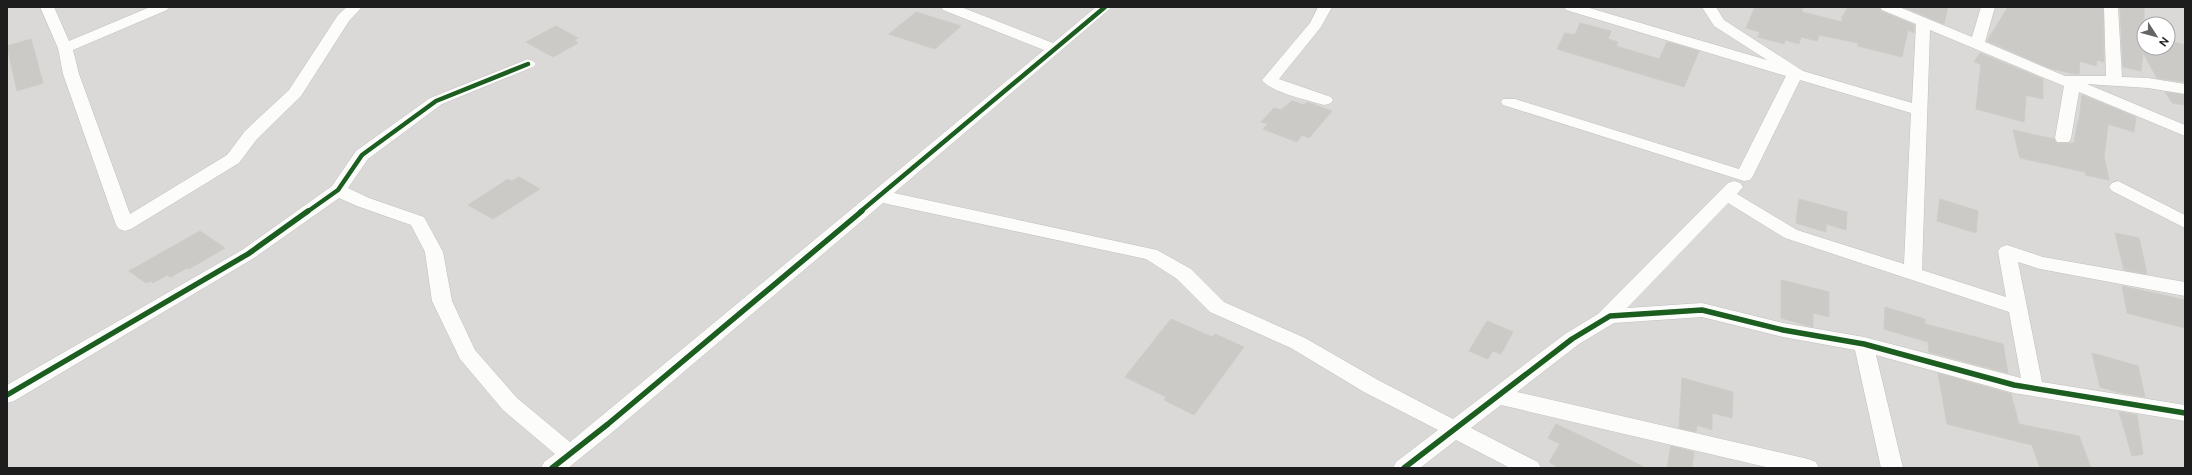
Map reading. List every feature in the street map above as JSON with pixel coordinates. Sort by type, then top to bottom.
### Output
[{"type":"street","points":[[47,7],[65,48],[71,74],[125,225],[234,159],[251,135],[295,93],[343,18],[355,7]]},
{"type":"street","points":[[65,48],[162,7]]},
{"type":"street","points":[[948,7],[1055,49]]},
{"type":"street","points":[[552,468],[1105,7]]},
{"type":"street","points":[[1325,100],[1284,87],[1270,80],[1278,68],[1316,24],[1326,7]]},
{"type":"street","points":[[1571,7],[1796,72],[1919,110]]},
{"type":"street","points":[[1709,7],[1719,23],[1796,72]]},
{"type":"street","points":[[1887,7],[2185,131]]},
{"type":"street","points":[[1977,45],[1988,7]]},
{"type":"street","points":[[2111,7],[2114,81]]},
{"type":"street","points":[[1913,274],[1923,22]]},
{"type":"street","points":[[7,395],[248,254],[338,190],[362,155],[436,101],[528,64]]},
{"type":"street","points":[[1605,319],[1744,176],[1796,72]]},
{"type":"street","points":[[2055,78],[2148,83],[2185,89]]},
{"type":"street","points":[[2063,138],[2072,85]]},
{"type":"street","points":[[1509,102],[1744,176]]},
{"type":"street","points":[[2118,187],[2185,222]]},
{"type":"street","points":[[338,190],[363,202],[418,221],[434,252],[442,301],[467,354],[510,404],[570,454]]},
{"type":"street","points":[[1727,195],[1791,234],[2018,308]]},
{"type":"street","points":[[879,196],[1151,254],[1184,274],[1217,307],[1298,343],[1371,386],[1529,468]]},
{"type":"street","points":[[2033,388],[2007,251],[2040,263],[2185,289]]},
{"type":"street","points":[[1404,468],[1572,339],[1610,316],[1702,310],[1783,330],[1864,344],[2014,385],[2185,413]]},
{"type":"street","points":[[1864,344],[1892,468]]},
{"type":"street","points":[[1499,396],[1808,468]]},
{"type":"shaded area","points":[[7,7],[2185,7],[2185,468],[7,468]]},
{"type":"building","points":[[1755,7],[1803,7],[1802,12],[1842,22],[1842,17],[1848,7],[1879,7],[1881,11],[1914,25],[1914,33],[1908,30],[1902,57],[1858,46],[1858,43],[1819,35],[1817,41],[1801,37],[1799,44],[1785,40],[1784,44],[1758,37],[1760,32],[1746,28]]},
{"type":"building","points":[[1903,7],[1948,7],[1944,24]]},
{"type":"building","points":[[2008,7],[2103,7],[2104,62],[2097,60],[2096,66],[2080,61],[2079,74],[2074,74],[2049,68],[1987,41]]},
{"type":"building","points":[[2120,7],[2144,7],[2144,16],[2136,16],[2136,56],[2143,56],[2141,71],[2123,67]]},
{"type":"building","points":[[916,12],[961,26],[935,49],[889,34]]},
{"type":"building","points":[[1580,23],[1611,31],[1608,39],[1618,42],[1616,46],[1659,59],[1667,42],[1699,51],[1684,87],[1557,49],[1565,33],[1575,35]]},
{"type":"building","points":[[556,26],[578,38],[574,40],[578,43],[553,57],[526,42]]},
{"type":"building","points":[[31,39],[43,83],[17,91],[7,46]]},
{"type":"building","points":[[2176,43],[2185,45],[2185,82],[2157,78],[2145,56],[2176,56]]},
{"type":"building","points":[[1980,53],[2043,79],[2043,99],[2026,95],[2024,122],[1976,109],[1981,64],[1974,62]]},
{"type":"building","points":[[2165,92],[2185,95],[2185,105],[2172,103]]},
{"type":"building","points":[[2082,95],[2136,117],[2134,132],[2108,124],[2104,157],[2109,180],[2086,175],[2085,172],[2020,158],[2013,130],[2054,139],[2057,144],[2074,143],[2079,121]]},
{"type":"building","points":[[1292,101],[1304,105],[1307,102],[1332,111],[1309,138],[1302,135],[1297,142],[1263,129],[1268,124],[1261,122],[1274,108],[1281,110]]},
{"type":"building","points":[[519,177],[540,189],[493,219],[468,205],[508,179],[512,181]]},
{"type":"building","points":[[1799,199],[1847,212],[1846,230],[1826,224],[1826,232],[1796,223]]},
{"type":"building","points":[[1940,199],[1978,211],[1976,233],[1937,221]]},
{"type":"building","points":[[200,231],[225,248],[189,269],[187,268],[171,277],[167,275],[153,283],[151,281],[146,283],[129,271]]},
{"type":"building","points":[[2115,233],[2139,238],[2147,274],[2124,270]]},
{"type":"building","points":[[1781,280],[1829,292],[1829,317],[1813,313],[1813,327],[1781,318]]},
{"type":"building","points":[[2122,286],[2185,300],[2185,328],[2127,313]]},
{"type":"building","points":[[1885,307],[1925,319],[1925,324],[2003,344],[2008,373],[1929,352],[1928,342],[1884,329]]},
{"type":"building","points":[[1171,319],[1212,337],[1215,334],[1244,347],[1194,415],[1164,400],[1166,397],[1125,377]]},
{"type":"building","points":[[1487,321],[1513,332],[1501,354],[1493,351],[1488,359],[1469,351]]},
{"type":"building","points":[[2092,353],[2138,366],[2145,397],[2100,387]]},
{"type":"building","points":[[1938,373],[2011,394],[2019,424],[2079,436],[2091,468],[2040,468],[2032,445],[1947,424]]},
{"type":"building","points":[[1682,378],[1733,392],[1732,418],[1712,413],[1712,430],[1697,425],[1696,432],[1679,428]]},
{"type":"building","points":[[2119,412],[2137,415],[2143,454],[2132,456]]},
{"type":"building","points":[[1556,424],[1646,468],[1559,468],[1549,462],[1560,444],[1548,438]]},
{"type":"building","points":[[1671,446],[1694,452],[1692,468],[1667,468]]},
{"type":"cycle path","points":[[552,468],[608,424],[1105,7]]},
{"type":"cycle path","points":[[7,395],[248,254],[338,190],[362,155],[436,101],[528,64]]},
{"type":"cycle path","points":[[1404,468],[1572,339],[1610,316],[1702,310],[1783,330],[1864,344],[2014,385],[2185,413]]}]
